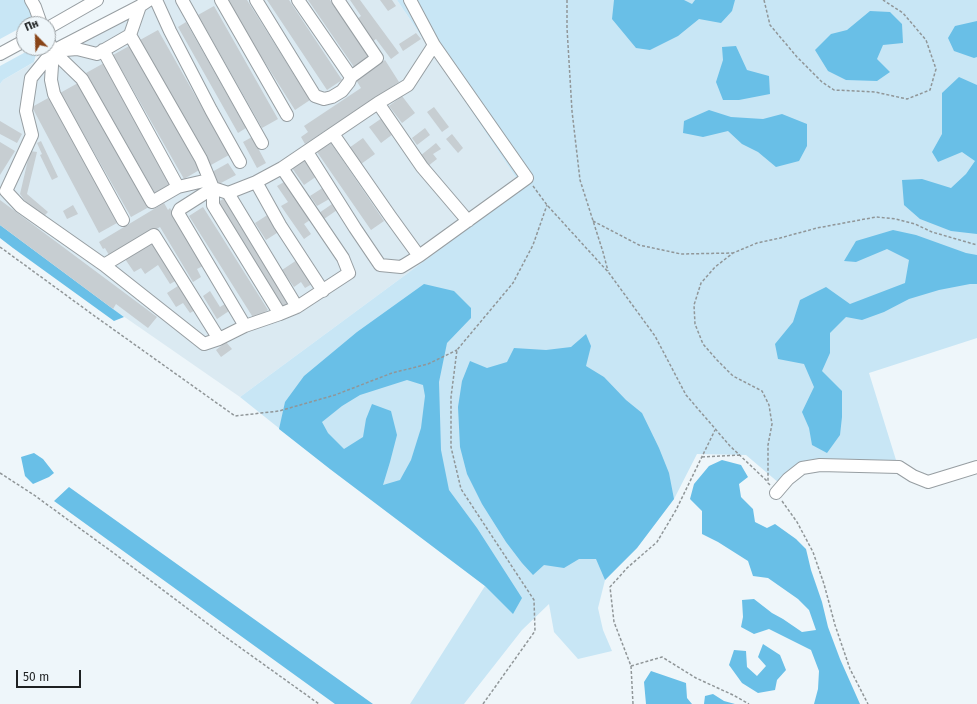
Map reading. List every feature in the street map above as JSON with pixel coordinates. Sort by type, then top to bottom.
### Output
[{"type":"street","points":[[31,0],[38,16]]},
{"type":"street","points":[[56,23],[96,0]]},
{"type":"street","points":[[156,0],[170,31],[240,162]]},
{"type":"street","points":[[182,0],[262,143]]},
{"type":"street","points":[[221,0],[287,115]]},
{"type":"street","points":[[256,0],[315,96],[324,98],[332,97],[342,91],[351,77],[377,58],[338,0]]},
{"type":"street","points":[[298,0],[351,77]]},
{"type":"street","points":[[307,152],[380,265],[401,267],[419,256],[527,178],[434,45],[410,0]]},
{"type":"street","points":[[56,51],[77,49],[97,54],[130,35],[144,3]]},
{"type":"street","points":[[56,49],[144,3]]},
{"type":"street","points":[[130,35],[201,159],[213,188],[213,205],[280,314]]},
{"type":"street","points":[[0,54],[16,45]]},
{"type":"street","points":[[56,54],[82,79],[152,202],[178,187],[204,181],[213,188],[228,192],[256,182],[282,168],[378,104],[408,86],[434,45]]},
{"type":"street","points":[[103,50],[178,187]]},
{"type":"street","points":[[49,56],[31,78],[26,112],[32,135],[6,191],[20,206],[104,265],[204,344],[219,339],[245,326],[297,308],[349,273],[343,258],[282,168]]},
{"type":"street","points":[[53,56],[52,80],[54,94],[123,220]]},
{"type":"street","points":[[378,104],[422,167],[468,221]]},
{"type":"street","points":[[333,134],[419,256]]},
{"type":"street","points":[[256,182],[280,225],[323,291]]},
{"type":"street","points":[[213,188],[180,209],[178,213],[245,326]]},
{"type":"street","points":[[228,192],[297,308]]},
{"type":"street","points":[[104,265],[154,235],[219,339]]},
{"type":"street","points":[[776,493],[788,479],[802,468],[820,465],[899,467],[913,476],[928,482],[977,467]]},
{"type":"path","points":[[567,0],[571,96],[580,180],[609,273]]},
{"type":"path","points":[[764,0],[770,25],[797,57],[822,82],[834,90],[875,92],[907,99],[930,90],[936,69],[926,40],[904,13],[883,0]]},
{"type":"path","points":[[527,178],[547,205],[609,273],[655,336],[686,395],[730,446],[768,483],[797,522],[813,552],[850,669],[868,704]]},
{"type":"path","points":[[0,246],[96,317],[235,416],[279,411],[328,397],[392,373],[428,364],[457,350],[513,283],[533,245],[547,205]]},
{"type":"path","points":[[768,483],[768,445],[772,424],[769,405],[762,391],[732,376],[717,360],[703,344],[695,324],[694,305],[701,283],[715,267],[733,253],[757,243],[817,228],[876,218],[902,220],[932,232],[977,245]]},
{"type":"path","points":[[593,222],[638,245],[681,254],[733,253]]},
{"type":"path","points":[[457,350],[451,397],[451,447],[460,489],[534,600],[535,630],[483,704]]},
{"type":"path","points":[[633,704],[631,666],[614,622],[610,587],[627,568],[657,542],[676,510],[716,429]]},
{"type":"path","points":[[702,457],[740,455]]},
{"type":"path","points":[[0,472],[34,495],[319,704]]},
{"type":"path","points":[[631,666],[662,657],[696,678],[749,704]]},
{"type":"shaded area","points":[[0,0],[27,0],[35,16],[16,16],[16,30],[0,39]]},
{"type":"shaded area","points":[[143,0],[397,0],[523,188],[240,397],[113,309],[0,225],[0,84],[3,80],[45,56],[56,56],[56,50]]},
{"type":"shaded area","points":[[397,0],[977,0],[977,338],[869,373],[896,460],[845,462],[813,459],[797,465],[779,483],[746,455],[697,454],[674,499],[637,548],[605,580],[598,608],[603,630],[612,651],[578,659],[554,632],[549,604],[522,630],[464,704],[410,704],[485,586],[330,469],[240,397],[523,188]]},
{"type":"shaded area","points":[[614,0],[684,0],[692,4],[695,0],[735,0],[732,11],[721,23],[699,19],[678,36],[650,50],[636,48],[612,19]]},
{"type":"shaded area","points":[[870,11],[890,12],[902,24],[903,43],[883,45],[877,59],[890,72],[877,81],[846,80],[828,71],[815,50],[831,34],[847,30]]},
{"type":"shaded area","points":[[977,21],[977,57],[974,58],[954,51],[948,38],[955,26]]},
{"type":"shaded area","points":[[736,46],[747,70],[769,76],[770,94],[739,100],[723,100],[716,82],[723,60],[722,47]]},
{"type":"shaded area","points":[[18,56],[36,56],[34,62],[3,80],[0,84],[0,66]]},
{"type":"shaded area","points":[[959,77],[977,85],[977,234],[951,231],[920,219],[904,205],[902,180],[922,179],[951,188],[966,174],[975,161],[962,152],[938,162],[932,152],[942,134],[942,93]]},
{"type":"shaded area","points":[[709,110],[731,117],[763,119],[782,114],[807,124],[807,146],[799,161],[776,167],[758,152],[742,144],[728,131],[703,137],[683,133],[684,121]]},
{"type":"shaded area","points":[[0,225],[124,317],[114,321],[13,248],[0,238]]},
{"type":"shaded area","points":[[893,230],[916,235],[966,253],[977,255],[977,284],[939,290],[909,299],[884,312],[862,320],[846,317],[830,333],[830,353],[822,371],[842,391],[842,417],[840,435],[827,453],[812,445],[809,428],[802,412],[814,387],[804,364],[778,359],[775,344],[793,322],[800,300],[826,287],[850,304],[905,283],[909,260],[887,249],[856,262],[844,261],[856,241]]},
{"type":"shaded area","points":[[424,284],[454,291],[471,308],[471,318],[447,343],[439,382],[441,450],[449,490],[477,528],[522,598],[513,614],[485,586],[279,429],[285,402],[304,376],[357,332]],"holes":[[[407,380],[423,385],[425,396],[421,428],[411,460],[400,480],[383,485],[397,435],[391,411],[372,404],[366,419],[363,437],[344,449],[328,433],[322,422],[342,406],[360,395]]]},
{"type":"shaded area","points":[[586,334],[591,346],[586,366],[604,377],[626,400],[642,413],[669,473],[674,499],[637,548],[605,580],[596,559],[579,559],[564,568],[544,565],[533,575],[506,542],[482,504],[467,474],[460,447],[458,407],[462,381],[470,361],[487,368],[507,362],[514,348],[546,350],[571,347]]},
{"type":"shaded area","points":[[34,453],[43,459],[54,473],[49,477],[33,484],[25,476],[21,457]]},
{"type":"shaded area","points":[[722,460],[741,465],[748,477],[739,484],[741,497],[753,509],[755,522],[767,528],[775,524],[796,539],[806,549],[828,627],[860,704],[814,704],[818,689],[819,671],[811,650],[769,629],[754,634],[741,627],[743,617],[742,600],[754,599],[772,613],[802,632],[816,630],[809,610],[798,599],[768,578],[753,576],[748,561],[702,534],[702,511],[690,499],[694,484],[709,466]]},
{"type":"shaded area","points":[[69,487],[373,704],[335,704],[54,501]]},
{"type":"shaded area","points":[[763,644],[780,655],[786,670],[777,680],[775,690],[758,693],[742,683],[729,665],[734,650],[746,651],[747,667],[757,676],[766,666],[758,657]]},
{"type":"shaded area","points":[[651,671],[686,683],[687,698],[692,704],[646,704],[644,682]]},
{"type":"shaded area","points":[[713,694],[724,701],[735,704],[704,704],[705,696]]},
{"type":"building","points":[[247,0],[310,100],[295,110],[226,1]]},
{"type":"building","points":[[267,0],[289,0],[342,80],[327,90]]},
{"type":"building","points":[[308,0],[330,0],[369,57],[354,67]]},
{"type":"building","points":[[350,0],[360,0],[399,53],[391,59],[376,39],[372,42],[356,20],[361,16]]},
{"type":"building","points":[[380,0],[392,0],[396,6],[388,11]]},
{"type":"building","points":[[214,6],[278,119],[262,128],[198,15]]},
{"type":"building","points":[[186,22],[246,128],[238,133],[178,27]]},
{"type":"building","points":[[158,30],[229,155],[211,165],[140,40]]},
{"type":"building","points":[[416,33],[421,39],[403,51],[399,44]]},
{"type":"building","points":[[131,45],[201,169],[184,179],[113,55]]},
{"type":"building","points":[[385,60],[399,82],[305,144],[301,137],[308,132],[304,126],[361,88],[356,80]]},
{"type":"building","points":[[104,63],[174,187],[157,197],[86,73]]},
{"type":"building","points":[[78,83],[149,207],[131,217],[60,93]]},
{"type":"building","points":[[402,96],[415,113],[402,123],[389,106]]},
{"type":"building","points":[[50,97],[117,223],[99,233],[32,107]]},
{"type":"building","points":[[434,107],[449,127],[442,132],[427,112]]},
{"type":"building","points":[[382,118],[393,134],[381,143],[369,127]]},
{"type":"building","points":[[0,121],[22,134],[17,143],[0,134]]},
{"type":"building","points":[[425,128],[430,135],[417,145],[412,138]]},
{"type":"building","points":[[452,134],[463,148],[458,153],[446,139]]},
{"type":"building","points":[[252,137],[266,163],[257,168],[243,142]]},
{"type":"building","points":[[363,138],[375,154],[361,164],[349,148]]},
{"type":"building","points":[[41,141],[58,177],[52,180],[40,155],[42,154],[37,143]]},
{"type":"building","points":[[0,142],[15,151],[0,175]]},
{"type":"building","points":[[331,143],[384,221],[371,230],[317,152]]},
{"type":"building","points":[[436,143],[441,149],[433,154],[437,159],[428,166],[420,156]]},
{"type":"building","points":[[30,151],[37,152],[27,194],[48,212],[43,217],[25,201],[20,194]]},
{"type":"building","points":[[306,159],[317,176],[304,185],[292,168]]},
{"type":"building","points":[[228,163],[236,175],[219,184],[212,172]]},
{"type":"building","points":[[284,182],[298,203],[313,218],[304,224],[311,234],[304,239],[281,206],[288,202],[277,186]]},
{"type":"building","points":[[324,187],[331,198],[317,206],[310,196]]},
{"type":"building","points":[[225,198],[290,303],[281,309],[216,203]]},
{"type":"building","points":[[0,200],[157,317],[148,328],[116,304],[113,309],[0,225]]},
{"type":"building","points":[[335,202],[340,208],[324,219],[319,213]]},
{"type":"building","points":[[164,203],[168,210],[170,208],[205,265],[197,269],[201,277],[193,282],[160,227],[110,257],[105,248],[103,249],[99,242]]},
{"type":"building","points":[[73,205],[78,214],[67,219],[63,211]]},
{"type":"building","points":[[203,207],[268,310],[254,319],[189,216]]},
{"type":"building","points":[[269,214],[280,231],[266,240],[255,223]]},
{"type":"building","points":[[152,241],[177,280],[170,284],[158,265],[145,274],[141,268],[134,272],[125,259]]},
{"type":"building","points":[[297,260],[312,284],[305,288],[301,282],[294,287],[282,270]]},
{"type":"building","points":[[181,284],[197,309],[190,313],[183,303],[176,307],[167,293]]},
{"type":"building","points":[[210,291],[220,307],[228,302],[232,309],[217,319],[203,296]]},
{"type":"building","points":[[226,342],[232,349],[221,357],[216,350]]}]
